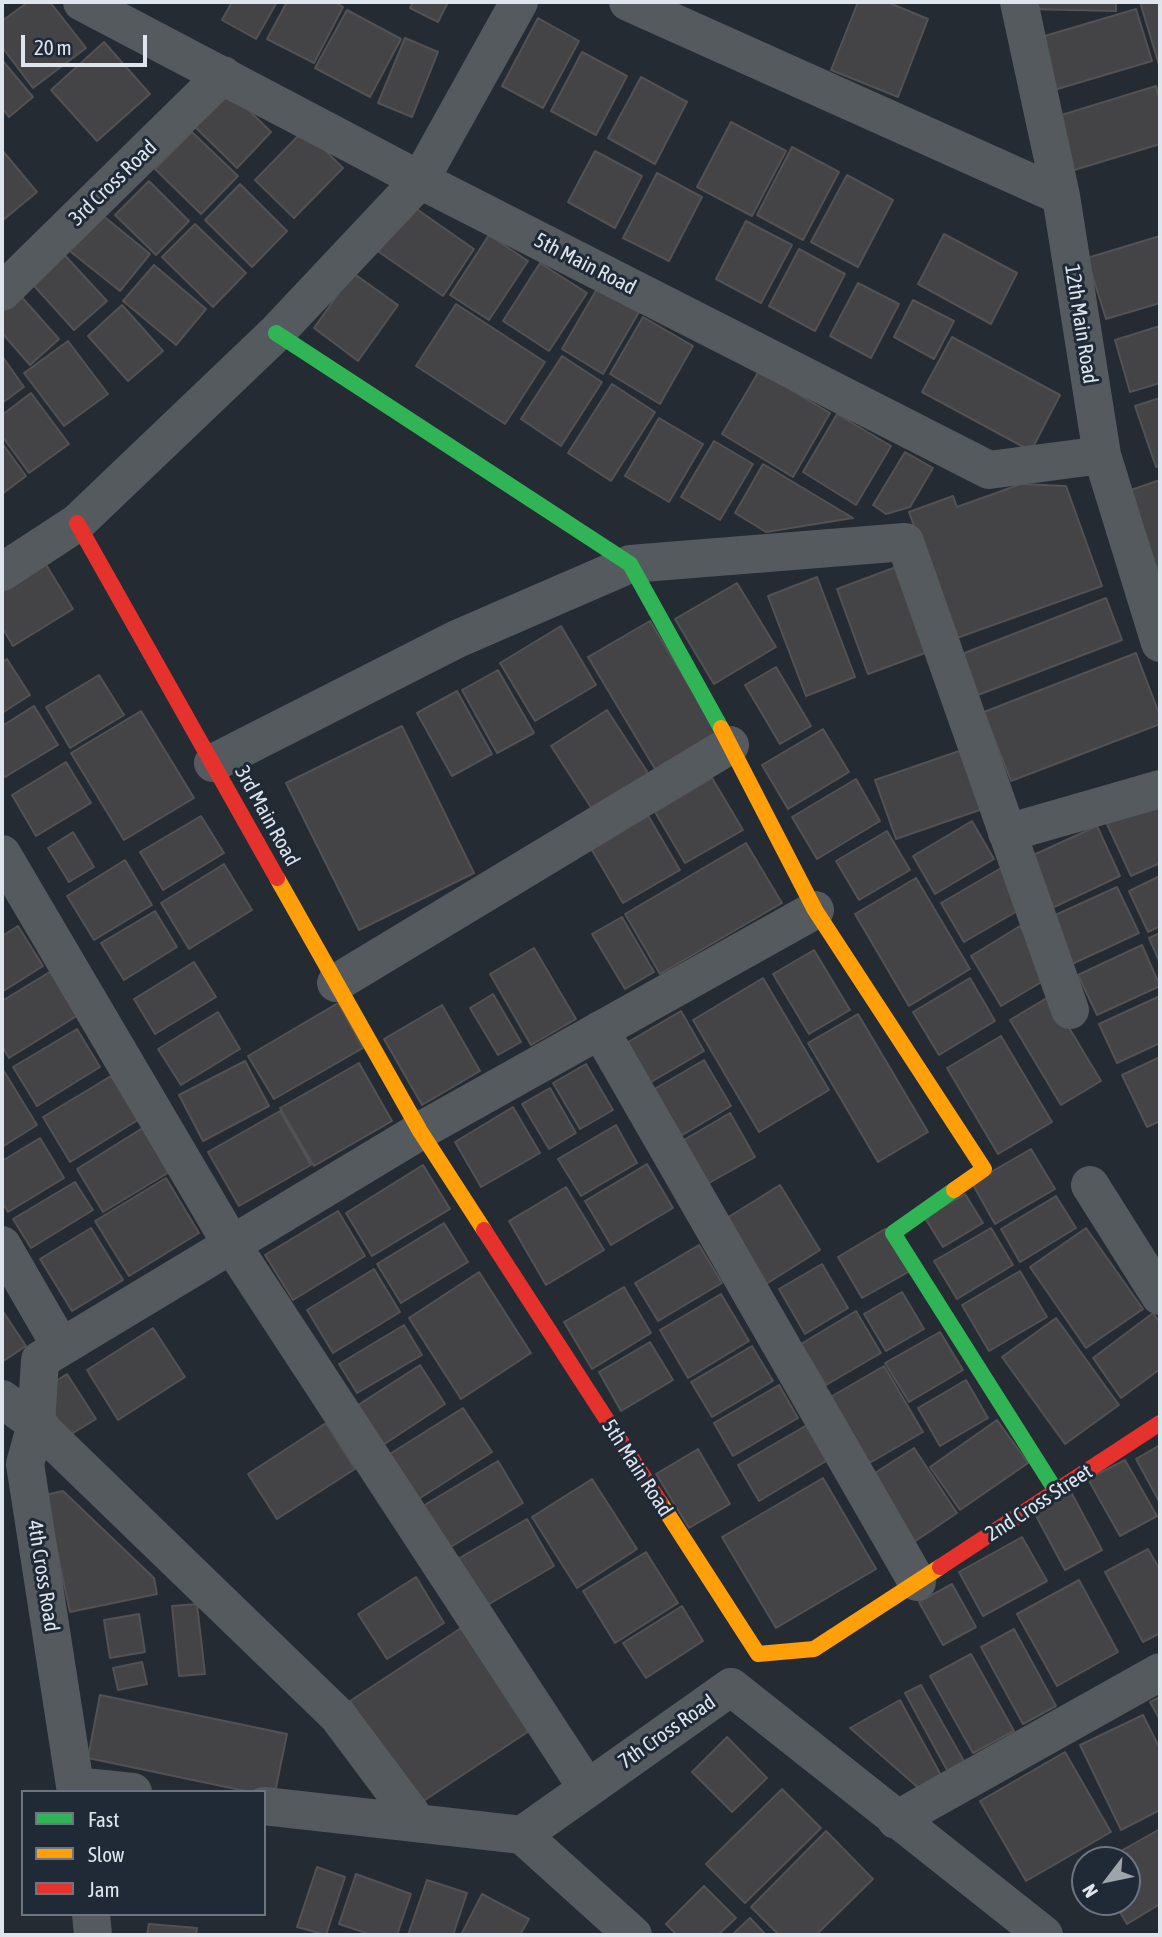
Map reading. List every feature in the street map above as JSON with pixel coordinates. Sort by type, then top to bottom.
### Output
[{"type":"street","name":"5th Main Road","points":[[82,2],[420,180],[989,470],[1102,455]]},
{"type":"street","points":[[2,572],[77,523],[276,333],[420,180],[519,2]]},
{"type":"street","points":[[628,2],[1061,196]]},
{"type":"street","name":"12th Main Road","points":[[1019,2],[1061,196],[1102,455],[1160,643]]},
{"type":"street","name":"3rd Cross Road","points":[[2,292],[223,75]]},
{"type":"street","points":[[276,333],[630,564],[730,745],[815,910],[984,1169],[893,1233],[1056,1491]]},
{"type":"street","name":"3rd Main Road","points":[[77,523],[420,1131]]},
{"type":"street","points":[[213,763],[457,639],[630,564],[905,542],[1070,1010]]},
{"type":"street","points":[[336,983],[730,745]]},
{"type":"street","points":[[1007,833],[1160,789]]},
{"type":"street","points":[[2,854],[232,1245],[578,1774]]},
{"type":"street","points":[[2,1245],[51,1353],[420,1131],[815,910]]},
{"type":"street","points":[[600,1030],[918,1582]]},
{"type":"street","name":"5th Main Road","points":[[420,1131],[758,1654],[814,1649],[918,1582]]},
{"type":"street","points":[[1090,1185],[1160,1296]]},
{"type":"street","name":"4th Cross Road","points":[[51,1353],[36,1424],[13,1469],[76,1789]]},
{"type":"street","points":[[2,1399],[36,1424],[338,1716],[418,1823]]},
{"type":"street","name":"2nd Cross Street","points":[[918,1582],[1160,1423]]},
{"type":"street","points":[[896,1820],[1160,1672]]},
{"type":"street","name":"7th Cross Road","points":[[522,1835],[578,1774],[731,1687],[1044,1935]]},
{"type":"street","points":[[76,1789],[95,1790]]},
{"type":"street","points":[[266,1806],[522,1835],[633,1935]]},
{"type":"street","points":[[91,1916],[93,1935]]},
{"type":"building","points":[[28,2],[50,2],[86,48],[33,88],[2,47],[2,21]]},
{"type":"building","points":[[232,2],[277,2],[256,39],[222,20]]},
{"type":"building","points":[[287,2],[335,2],[343,7],[314,63],[267,39]]},
{"type":"building","points":[[413,2],[448,2],[438,22],[410,8]]},
{"type":"building","points":[[858,2],[887,2],[928,19],[898,97],[831,70]]},
{"type":"building","points":[[1028,2],[1116,2],[1116,11],[1028,9]]},
{"type":"building","points":[[1140,2],[1160,2],[1160,68]]},
{"type":"building","points":[[1136,9],[1152,61],[1054,90],[1038,38]]},
{"type":"building","points":[[347,10],[401,39],[370,97],[315,68]]},
{"type":"building","points":[[538,18],[579,41],[543,108],[502,86]]},
{"type":"building","points":[[405,38],[438,52],[412,117],[378,103]]},
{"type":"building","points":[[104,42],[150,94],[97,141],[51,90]]},
{"type":"building","points":[[582,52],[627,76],[596,135],[551,111]]},
{"type":"building","points":[[2,60],[33,97],[9,117],[2,108]]},
{"type":"building","points":[[641,77],[687,102],[655,164],[608,138]]},
{"type":"building","points":[[1156,86],[1160,101],[1160,144],[1071,171],[1055,117]]},
{"type":"building","points":[[229,91],[271,132],[237,168],[195,127]]},
{"type":"building","points":[[731,122],[786,151],[752,216],[697,187]]},
{"type":"building","points":[[304,130],[343,168],[294,218],[255,180]]},
{"type":"building","points":[[192,132],[238,176],[201,214],[155,169]]},
{"type":"building","points":[[792,147],[839,172],[803,240],[757,215]]},
{"type":"building","points":[[2,150],[37,192],[3,220],[2,219]]},
{"type":"building","points":[[595,151],[642,176],[615,228],[568,202]]},
{"type":"building","points":[[657,173],[702,197],[669,261],[623,238]]},
{"type":"building","points":[[847,175],[893,200],[858,267],[811,242]]},
{"type":"building","points":[[149,181],[189,221],[156,255],[115,215]]},
{"type":"building","points":[[240,184],[287,231],[252,267],[205,220]]},
{"type":"building","points":[[408,203],[474,249],[443,296],[376,250]]},
{"type":"building","points":[[96,210],[150,254],[120,291],[66,248]]},
{"type":"building","points":[[746,221],[792,245],[761,303],[716,279]]},
{"type":"building","points":[[195,224],[246,273],[213,307],[162,257]]},
{"type":"building","points":[[944,234],[1017,273],[991,324],[918,284]]},
{"type":"building","points":[[489,235],[528,261],[489,320],[450,295]]},
{"type":"building","points":[[1160,236],[1160,303],[1106,319],[1087,258]]},
{"type":"building","points":[[59,249],[107,301],[74,330],[27,278]]},
{"type":"building","points":[[799,249],[845,274],[815,331],[769,306]]},
{"type":"building","points":[[540,263],[587,293],[549,351],[503,321]]},
{"type":"building","points":[[154,265],[206,309],[176,345],[123,301]]},
{"type":"building","points":[[353,273],[398,305],[358,361],[314,328]]},
{"type":"building","points":[[858,283],[899,304],[871,358],[830,336]]},
{"type":"building","points":[[598,287],[639,312],[603,374],[562,349]]},
{"type":"building","points":[[19,294],[59,339],[30,365],[2,333],[2,310]]},
{"type":"building","points":[[913,300],[954,321],[934,359],[894,337]]},
{"type":"building","points":[[456,304],[545,362],[505,424],[416,366]]},
{"type":"building","points":[[122,305],[163,351],[128,381],[88,336]]},
{"type":"building","points":[[643,317],[693,346],[660,404],[610,374]]},
{"type":"building","points":[[1160,326],[1160,383],[1130,392],[1115,340]]},
{"type":"building","points":[[952,337],[1060,395],[1031,451],[922,392]]},
{"type":"building","points":[[68,341],[108,394],[64,426],[24,373]]},
{"type":"building","points":[[2,356],[24,387],[2,403]]},
{"type":"building","points":[[562,356],[602,382],[561,446],[521,419]]},
{"type":"building","points":[[759,371],[830,413],[793,477],[722,434]]},
{"type":"building","points":[[612,384],[655,412],[611,481],[568,453]]},
{"type":"building","points":[[31,393],[69,444],[29,473],[2,436],[2,415]]},
{"type":"building","points":[[1160,398],[1160,466],[1156,467],[1135,406]]},
{"type":"building","points":[[837,414],[891,446],[856,505],[803,472]]},
{"type":"building","points":[[659,418],[703,444],[669,502],[625,476]]},
{"type":"building","points":[[714,441],[753,464],[720,520],[681,497]]},
{"type":"building","points":[[2,443],[26,476],[2,494]]},
{"type":"building","points":[[905,452],[933,468],[910,507],[886,514],[873,505]]},
{"type":"building","points":[[763,464],[853,518],[766,532],[735,513]]},
{"type":"building","points":[[1160,480],[1160,578],[1131,490]]},
{"type":"building","points":[[1021,484],[1066,486],[1102,586],[954,639],[909,512],[953,496],[957,507]]},
{"type":"building","points":[[45,563],[73,609],[13,646],[2,627],[2,590]]},
{"type":"building","points":[[896,567],[928,652],[868,674],[837,589]]},
{"type":"building","points":[[817,577],[855,677],[806,696],[768,596]]},
{"type":"building","points":[[737,583],[776,647],[714,684],[675,619]]},
{"type":"building","points":[[1106,598],[1122,640],[978,695],[962,654]]},
{"type":"building","points":[[650,621],[720,737],[658,774],[588,657]]},
{"type":"building","points":[[561,626],[596,685],[535,721],[500,663]]},
{"type":"building","points":[[1136,653],[1160,716],[1160,724],[1011,781],[984,712]]},
{"type":"building","points":[[7,659],[30,695],[2,713],[2,662]]},
{"type":"building","points":[[776,667],[811,726],[780,744],[745,685]]},
{"type":"building","points":[[498,670],[534,733],[497,753],[462,690]]},
{"type":"building","points":[[99,675],[124,715],[70,748],[46,707]]},
{"type":"building","points":[[457,691],[492,754],[452,776],[417,713]]},
{"type":"building","points":[[34,706],[58,745],[5,777],[2,772],[2,726]]},
{"type":"building","points":[[607,710],[650,776],[594,812],[551,746]]},
{"type":"building","points":[[141,711],[194,798],[124,840],[71,753]]},
{"type":"building","points":[[402,726],[474,873],[359,930],[286,783]]},
{"type":"building","points":[[823,729],[849,772],[788,809],[762,765]]},
{"type":"building","points":[[968,748],[988,807],[896,839],[875,780]]},
{"type":"building","points":[[66,762],[91,803],[36,836],[12,795]]},
{"type":"building","points":[[712,778],[743,830],[685,863],[655,812]]},
{"type":"building","points":[[856,779],[880,821],[817,859],[792,817]]},
{"type":"building","points":[[1160,797],[1160,863],[1131,876],[1106,822]]},
{"type":"building","points":[[646,812],[680,870],[623,903],[589,845]]},
{"type":"building","points":[[201,816],[224,853],[163,890],[140,852]]},
{"type":"building","points":[[972,821],[994,859],[935,894],[913,856]]},
{"type":"building","points":[[1097,826],[1120,876],[1052,908],[1029,857]]},
{"type":"building","points":[[887,831],[910,870],[859,900],[836,861]]},
{"type":"building","points":[[73,832],[94,867],[69,882],[48,848]]},
{"type":"building","points":[[746,843],[782,903],[660,974],[625,914]]},
{"type":"building","points":[[125,860],[152,905],[94,940],[67,896]]},
{"type":"building","points":[[224,864],[252,910],[189,949],[161,903]]},
{"type":"building","points":[[1003,867],[1026,906],[964,942],[941,903]]},
{"type":"building","points":[[1160,876],[1160,926],[1148,932],[1129,891]]},
{"type":"building","points":[[916,878],[970,969],[909,1006],[855,914]]},
{"type":"building","points":[[1117,887],[1139,933],[1072,964],[1051,917]]},
{"type":"building","points":[[155,911],[177,947],[124,980],[101,943]]},
{"type":"building","points":[[622,917],[654,972],[625,989],[592,934]]},
{"type":"building","points":[[18,926],[43,966],[2,992],[2,936]]},
{"type":"building","points":[[1020,926],[1050,977],[1001,1006],[971,956]]},
{"type":"building","points":[[1160,933],[1160,963],[1149,938]]},
{"type":"building","points":[[1142,945],[1160,986],[1097,1015],[1078,975]]},
{"type":"building","points":[[534,948],[576,1019],[531,1045],[490,974]]},
{"type":"building","points":[[814,950],[850,1010],[809,1034],[773,974]]},
{"type":"building","points":[[194,962],[216,997],[155,1034],[134,999]]},
{"type":"building","points":[[53,970],[80,1014],[9,1058],[2,1046],[2,1001]]},
{"type":"building","points":[[763,978],[829,1090],[759,1132],[693,1020]]},
{"type":"building","points":[[970,978],[995,1021],[939,1055],[913,1012]]},
{"type":"building","points":[[493,994],[521,1042],[498,1055],[470,1008]]},
{"type":"building","points":[[1050,996],[1101,1081],[1061,1105],[1010,1020]]},
{"type":"building","points":[[1160,996],[1160,1043],[1117,1063],[1099,1024]]},
{"type":"building","points":[[338,1003],[363,1048],[274,1099],[248,1056]]},
{"type":"building","points":[[442,1005],[480,1071],[422,1105],[384,1039]]},
{"type":"building","points":[[681,1011],[704,1051],[641,1088],[618,1048]]},
{"type":"building","points":[[218,1012],[240,1049],[181,1085],[158,1049]]},
{"type":"building","points":[[858,1014],[928,1132],[878,1162],[808,1043]]},
{"type":"building","points":[[77,1029],[100,1067],[37,1106],[13,1067]]},
{"type":"building","points":[[1001,1036],[1052,1122],[998,1154],[947,1068]]},
{"type":"building","points":[[1160,1057],[1160,1121],[1147,1127],[1122,1075]]},
{"type":"building","points":[[704,1060],[731,1106],[679,1137],[651,1091]]},
{"type":"building","points":[[245,1061],[269,1106],[203,1141],[179,1095]]},
{"type":"building","points":[[359,1063],[392,1121],[314,1166],[280,1108]]},
{"type":"building","points":[[586,1064],[613,1110],[580,1129],[553,1083]]},
{"type":"building","points":[[2,1068],[37,1125],[2,1147]]},
{"type":"building","points":[[111,1076],[138,1120],[70,1162],[43,1117]]},
{"type":"building","points":[[550,1088],[576,1133],[549,1149],[522,1104]]},
{"type":"building","points":[[513,1107],[540,1153],[481,1187],[455,1142]]},
{"type":"building","points":[[280,1111],[311,1165],[239,1206],[208,1152]]},
{"type":"building","points":[[730,1113],[755,1157],[702,1187],[677,1144]]},
{"type":"building","points":[[149,1124],[176,1168],[103,1212],[77,1169]]},
{"type":"building","points":[[616,1125],[637,1163],[581,1196],[558,1159]]},
{"type":"building","points":[[40,1138],[64,1178],[8,1212],[2,1202],[2,1161]]},
{"type":"building","points":[[1031,1149],[1055,1189],[995,1224],[972,1183]]},
{"type":"building","points":[[647,1164],[673,1208],[611,1245],[585,1201]]},
{"type":"building","points":[[423,1165],[450,1209],[372,1256],[346,1213]]},
{"type":"building","points":[[166,1178],[199,1233],[129,1276],[95,1221]]},
{"type":"building","points":[[75,1182],[93,1210],[31,1248],[13,1219]]},
{"type":"building","points":[[780,1185],[820,1250],[763,1286],[722,1221]]},
{"type":"building","points":[[566,1187],[604,1250],[546,1285],[509,1221]]},
{"type":"building","points":[[965,1194],[983,1223],[943,1247],[925,1218]]},
{"type":"building","points":[[1056,1196],[1076,1228],[1020,1262],[1001,1229]]},
{"type":"building","points":[[338,1211],[365,1256],[293,1300],[265,1255]]},
{"type":"building","points":[[444,1223],[468,1262],[401,1303],[377,1264]]},
{"type":"building","points":[[91,1228],[123,1280],[72,1311],[40,1259]]},
{"type":"building","points":[[991,1228],[1013,1265],[957,1299],[934,1261]]},
{"type":"building","points":[[1086,1228],[1143,1309],[1086,1348],[1030,1267]]},
{"type":"building","points":[[885,1229],[910,1271],[862,1298],[838,1257]]},
{"type":"building","points":[[699,1245],[722,1283],[658,1321],[635,1283]]},
{"type":"building","points":[[822,1264],[848,1308],[805,1334],[779,1289]]},
{"type":"building","points":[[374,1269],[400,1312],[333,1353],[307,1310]]},
{"type":"building","points":[[1020,1271],[1047,1317],[989,1351],[962,1305]]},
{"type":"building","points":[[479,1272],[531,1353],[461,1399],[409,1318]]},
{"type":"building","points":[[624,1287],[651,1333],[592,1369],[564,1322]]},
{"type":"building","points":[[902,1292],[924,1329],[886,1351],[864,1314]]},
{"type":"building","points":[[721,1294],[749,1341],[688,1378],[660,1330]]},
{"type":"building","points":[[2,1310],[26,1346],[2,1362]]},
{"type":"building","points":[[856,1311],[881,1353],[826,1385],[801,1344]]},
{"type":"building","points":[[1153,1313],[1160,1323],[1160,1369],[1121,1398],[1093,1358]]},
{"type":"building","points":[[1056,1318],[1119,1405],[1065,1444],[1002,1357]]},
{"type":"building","points":[[404,1325],[422,1355],[357,1393],[339,1364]]},
{"type":"building","points":[[153,1328],[185,1377],[118,1420],[87,1370]]},
{"type":"building","points":[[940,1332],[963,1370],[909,1402],[885,1363]]},
{"type":"building","points":[[650,1342],[673,1380],[621,1411],[599,1372]]},
{"type":"building","points":[[752,1346],[773,1381],[712,1417],[691,1382]]},
{"type":"building","points":[[420,1365],[445,1404],[377,1449],[352,1409]]},
{"type":"building","points":[[884,1366],[923,1432],[866,1465],[827,1399]]},
{"type":"building","points":[[67,1374],[96,1419],[68,1436],[40,1391]]},
{"type":"building","points":[[966,1380],[988,1418],[940,1446],[918,1408]]},
{"type":"building","points":[[779,1385],[798,1418],[733,1456],[714,1423]]},
{"type":"building","points":[[463,1408],[492,1452],[414,1502],[385,1457]]},
{"type":"building","points":[[997,1420],[1028,1463],[960,1510],[930,1467]]},
{"type":"building","points":[[326,1423],[355,1469],[277,1519],[248,1474]]},
{"type":"building","points":[[807,1425],[828,1460],[759,1501],[738,1465]]},
{"type":"building","points":[[1160,1445],[1160,1503],[1136,1459]]},
{"type":"building","points":[[914,1448],[957,1513],[911,1544],[867,1478]]},
{"type":"building","points":[[698,1449],[730,1504],[689,1528],[656,1474]]},
{"type":"building","points":[[1125,1460],[1157,1516],[1120,1536],[1088,1479]]},
{"type":"building","points":[[498,1461],[523,1503],[444,1551],[418,1509]]},
{"type":"building","points":[[823,1478],[876,1569],[776,1628],[722,1537]]},
{"type":"building","points":[[592,1479],[637,1549],[577,1588],[532,1517]]},
{"type":"building","points":[[63,1491],[154,1578],[157,1594],[70,1612],[45,1495]]},
{"type":"building","points":[[1071,1492],[1102,1550],[1065,1570],[1034,1512]]},
{"type":"building","points":[[527,1519],[554,1566],[484,1607],[456,1560]]},
{"type":"building","points":[[1022,1537],[1047,1581],[983,1616],[959,1572]]},
{"type":"building","points":[[1148,1549],[1160,1570],[1160,1633],[1143,1642],[1105,1572]]},
{"type":"building","points":[[646,1552],[678,1603],[615,1643],[583,1591]]},
{"type":"building","points":[[416,1577],[444,1623],[387,1659],[358,1614]]},
{"type":"building","points":[[1079,1580],[1118,1652],[1057,1686],[1017,1614]]},
{"type":"building","points":[[952,1584],[976,1627],[943,1645],[919,1602]]},
{"type":"building","points":[[197,1604],[205,1674],[179,1676],[172,1606]]},
{"type":"building","points":[[682,1606],[703,1641],[646,1678],[623,1643]]},
{"type":"building","points":[[139,1614],[145,1652],[110,1658],[104,1620]]},
{"type":"building","points":[[461,1628],[529,1731],[419,1804],[350,1701]]},
{"type":"building","points":[[1014,1629],[1056,1706],[1023,1724],[981,1647]]},
{"type":"building","points":[[971,1654],[1014,1731],[973,1753],[930,1676]]},
{"type":"building","points":[[142,1662],[147,1684],[118,1690],[113,1668]]},
{"type":"building","points":[[921,1685],[965,1763],[948,1772],[905,1693]]},
{"type":"building","points":[[100,1695],[287,1734],[274,1797],[266,1793],[266,1790],[240,1790],[88,1758]]},
{"type":"building","points":[[1160,1697],[1160,1720],[1150,1702]]},
{"type":"building","points":[[900,1700],[943,1779],[922,1791],[850,1728]]},
{"type":"building","points":[[1143,1715],[1160,1749],[1160,1810],[1121,1830],[1080,1745]]},
{"type":"building","points":[[727,1737],[767,1778],[732,1812],[692,1772]]},
{"type":"building","points":[[1065,1752],[1111,1832],[1087,1846],[1071,1846],[1071,1855],[1026,1881],[980,1801]]},
{"type":"building","points":[[782,1789],[821,1828],[745,1903],[706,1864]]},
{"type":"building","points":[[1160,1829],[1160,1904],[1141,1916],[1141,1846],[1130,1846]]},
{"type":"building","points":[[826,1831],[873,1879],[816,1935],[779,1935],[751,1907]]},
{"type":"building","points":[[317,1867],[345,1877],[326,1935],[297,1927]]},
{"type":"building","points":[[356,1874],[411,1894],[397,1935],[372,1935],[339,1924]]},
{"type":"building","points":[[427,1880],[467,1893],[453,1935],[408,1935]]},
{"type":"building","points":[[704,1886],[736,1918],[718,1935],[677,1935],[666,1924]]},
{"type":"building","points":[[482,1894],[529,1919],[520,1935],[461,1935]]},
{"type":"building","points":[[1122,1916],[1140,1916],[1127,1924]]},
{"type":"building","points":[[750,1918],[766,1935],[732,1935]]},
{"type":"building","points":[[149,1924],[197,1928],[196,1935],[147,1935]]},
{"type":"traffic: fast","points":[[276,333],[630,564],[721,728]]},
{"type":"traffic: fast","points":[[954,1190],[893,1233],[1056,1491]]},
{"type":"traffic: slow","points":[[721,728],[815,910],[984,1169],[954,1190]]},
{"type":"traffic: slow","points":[[277,878],[420,1131],[484,1230]]},
{"type":"traffic: slow","points":[[660,1502],[758,1654],[814,1649],[940,1567]]},
{"type":"traffic: jam","points":[[77,523],[277,878]]},
{"type":"traffic: jam","points":[[484,1230],[660,1502]]},
{"type":"traffic: jam","points":[[940,1567],[1160,1423]]}]
